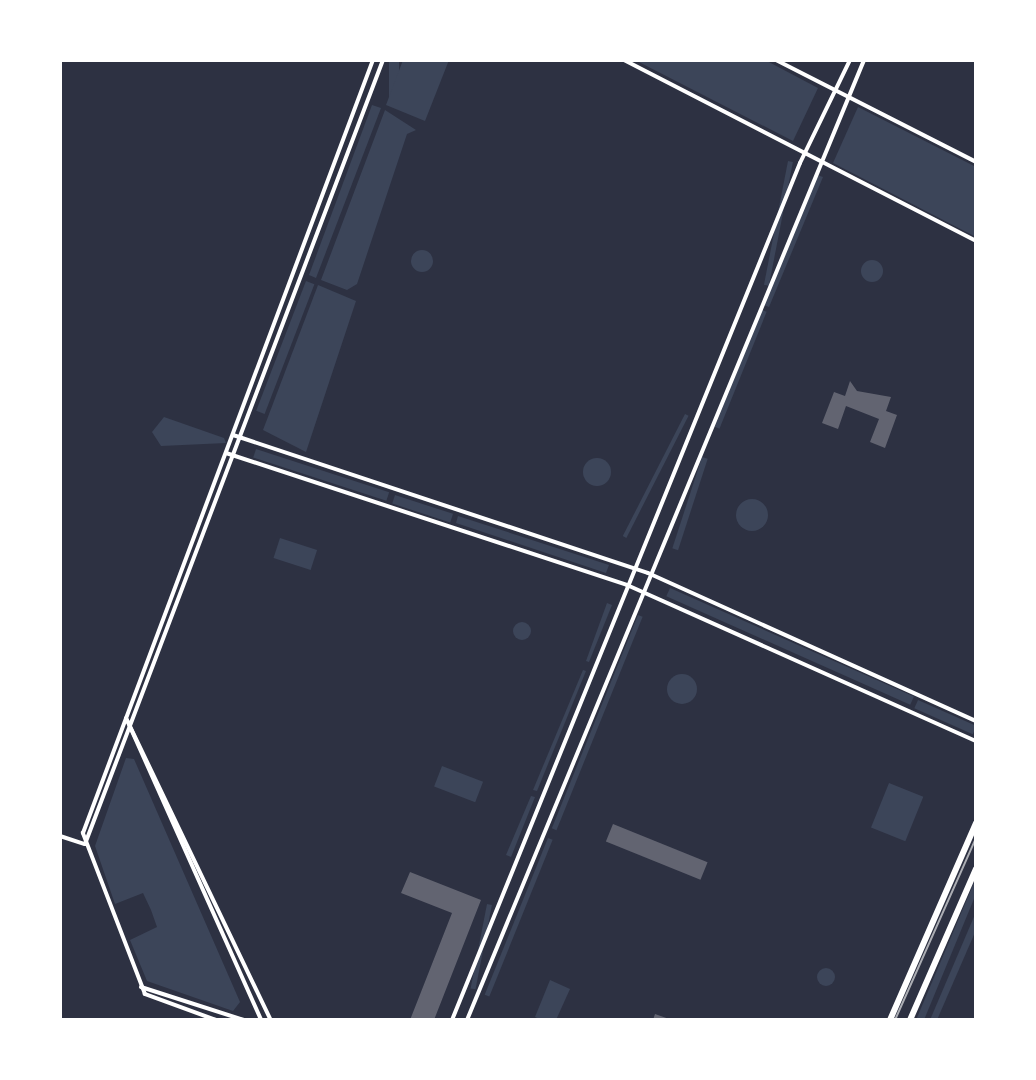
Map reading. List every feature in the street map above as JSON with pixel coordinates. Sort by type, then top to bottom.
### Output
[{"type":"main road","points":[[890,1020],[976,823]]},
{"type":"main road","points":[[910,1020],[976,869]]},
{"type":"street","points":[[216,1020],[141,987],[85,844],[126,718],[373,60]]},
{"type":"street","points":[[85,844],[130,736],[383,60]]},
{"type":"street","points":[[624,60],[976,241]]},
{"type":"street","points":[[776,60],[976,162]]},
{"type":"street","points":[[452,1020],[805,153],[850,60]]},
{"type":"street","points":[[467,1020],[817,159],[864,60]]},
{"type":"street","points":[[233,435],[648,573],[976,721]]},
{"type":"street","points":[[226,453],[627,585],[976,741]]},
{"type":"street","points":[[126,718],[134,725],[271,1020]]},
{"type":"street","points":[[126,718],[130,736],[261,1020]]},
{"type":"street","points":[[60,836],[85,844]]},
{"type":"street","points":[[141,987],[244,1020]]},
{"type":"shaded area","points":[[389,60],[399,60],[399,103],[389,103]]},
{"type":"shaded area","points":[[403,60],[449,60],[425,121],[386,105]]},
{"type":"shaded area","points":[[635,60],[765,60],[818,88],[793,141]]},
{"type":"shaded area","points":[[372,105],[381,108],[316,278],[309,275]]},
{"type":"shaded area","points":[[858,107],[976,167],[976,237],[833,163]]},
{"type":"shaded area","points":[[385,110],[416,130],[407,134],[357,284],[347,290],[321,280]]},
{"type":"shaded area","points":[[788,161],[793,162],[769,286],[764,285]]},
{"type":"shaded area","points":[[817,175],[823,177],[769,307],[764,305]]},
{"type":"shaded area","points":[[422,250],[430,253],[433,261],[430,269],[422,272],[414,269],[411,261],[414,253]]},
{"type":"shaded area","points":[[872,260],[883,271],[872,282],[861,271]]},
{"type":"shaded area","points":[[306,281],[314,284],[265,414],[256,411]]},
{"type":"shaded area","points":[[318,285],[356,301],[306,452],[263,430]]},
{"type":"shaded area","points":[[762,310],[767,312],[719,429],[715,427]]},
{"type":"shaded area","points":[[685,414],[689,416],[626,538],[623,536]]},
{"type":"shaded area","points":[[164,417],[224,438],[226,443],[161,446],[152,432]]},
{"type":"shaded area","points":[[256,449],[389,492],[386,501],[253,458]]},
{"type":"shaded area","points":[[702,457],[708,459],[678,550],[672,548]]},
{"type":"shaded area","points":[[597,458],[607,462],[611,472],[607,482],[597,486],[587,482],[583,472],[587,462]]},
{"type":"shaded area","points":[[395,495],[453,514],[450,522],[392,504]]},
{"type":"shaded area","points":[[752,499],[763,504],[768,515],[763,526],[752,531],[741,526],[736,515],[741,504]]},
{"type":"shaded area","points":[[458,516],[609,565],[606,573],[456,523]]},
{"type":"shaded area","points":[[280,538],[317,550],[311,570],[274,558]]},
{"type":"shaded area","points":[[670,588],[914,697],[910,705],[666,596]]},
{"type":"shaded area","points":[[607,603],[612,605],[589,662],[586,661]]},
{"type":"shaded area","points":[[638,615],[643,617],[556,830],[552,828]]},
{"type":"shaded area","points":[[522,622],[531,631],[522,640],[513,631]]},
{"type":"shaded area","points":[[583,670],[586,671],[537,791],[533,790]]},
{"type":"shaded area","points":[[682,674],[693,678],[697,689],[693,700],[682,704],[671,700],[667,689],[671,678]]},
{"type":"shaded area","points":[[918,700],[976,726],[973,734],[914,708]]},
{"type":"shaded area","points":[[126,758],[134,759],[240,1002],[233,1011],[147,981],[130,940],[157,927],[151,910],[143,893],[115,904],[95,846]]},
{"type":"shaded area","points":[[442,766],[483,782],[475,802],[434,787]]},
{"type":"shaded area","points":[[889,783],[923,797],[905,841],[871,828]]},
{"type":"shaded area","points":[[531,796],[535,797],[511,857],[506,855]]},
{"type":"shaded area","points":[[548,838],[553,840],[489,997],[485,995]]},
{"type":"shaded area","points":[[976,878],[976,894],[924,1020],[916,1020]]},
{"type":"shaded area","points":[[487,904],[492,905],[475,989],[471,988]]},
{"type":"shaded area","points":[[976,912],[976,930],[937,1020],[930,1020]]},
{"type":"shaded area","points":[[826,968],[835,977],[826,986],[817,977]]},
{"type":"shaded area","points":[[550,980],[570,989],[556,1020],[542,1020],[535,1017]]},
{"type":"building","points":[[850,381],[857,391],[891,397],[886,411],[897,415],[885,448],[870,442],[879,419],[846,406],[838,429],[822,423],[834,392],[845,396]]},
{"type":"building","points":[[613,824],[708,862],[700,880],[606,842]]},
{"type":"building","points":[[410,872],[481,900],[434,1020],[410,1020],[452,913],[401,893]]},
{"type":"building","points":[[655,1014],[672,1020],[653,1020]]},
{"type":"tram line","points":[[895,1020],[976,838]]}]
